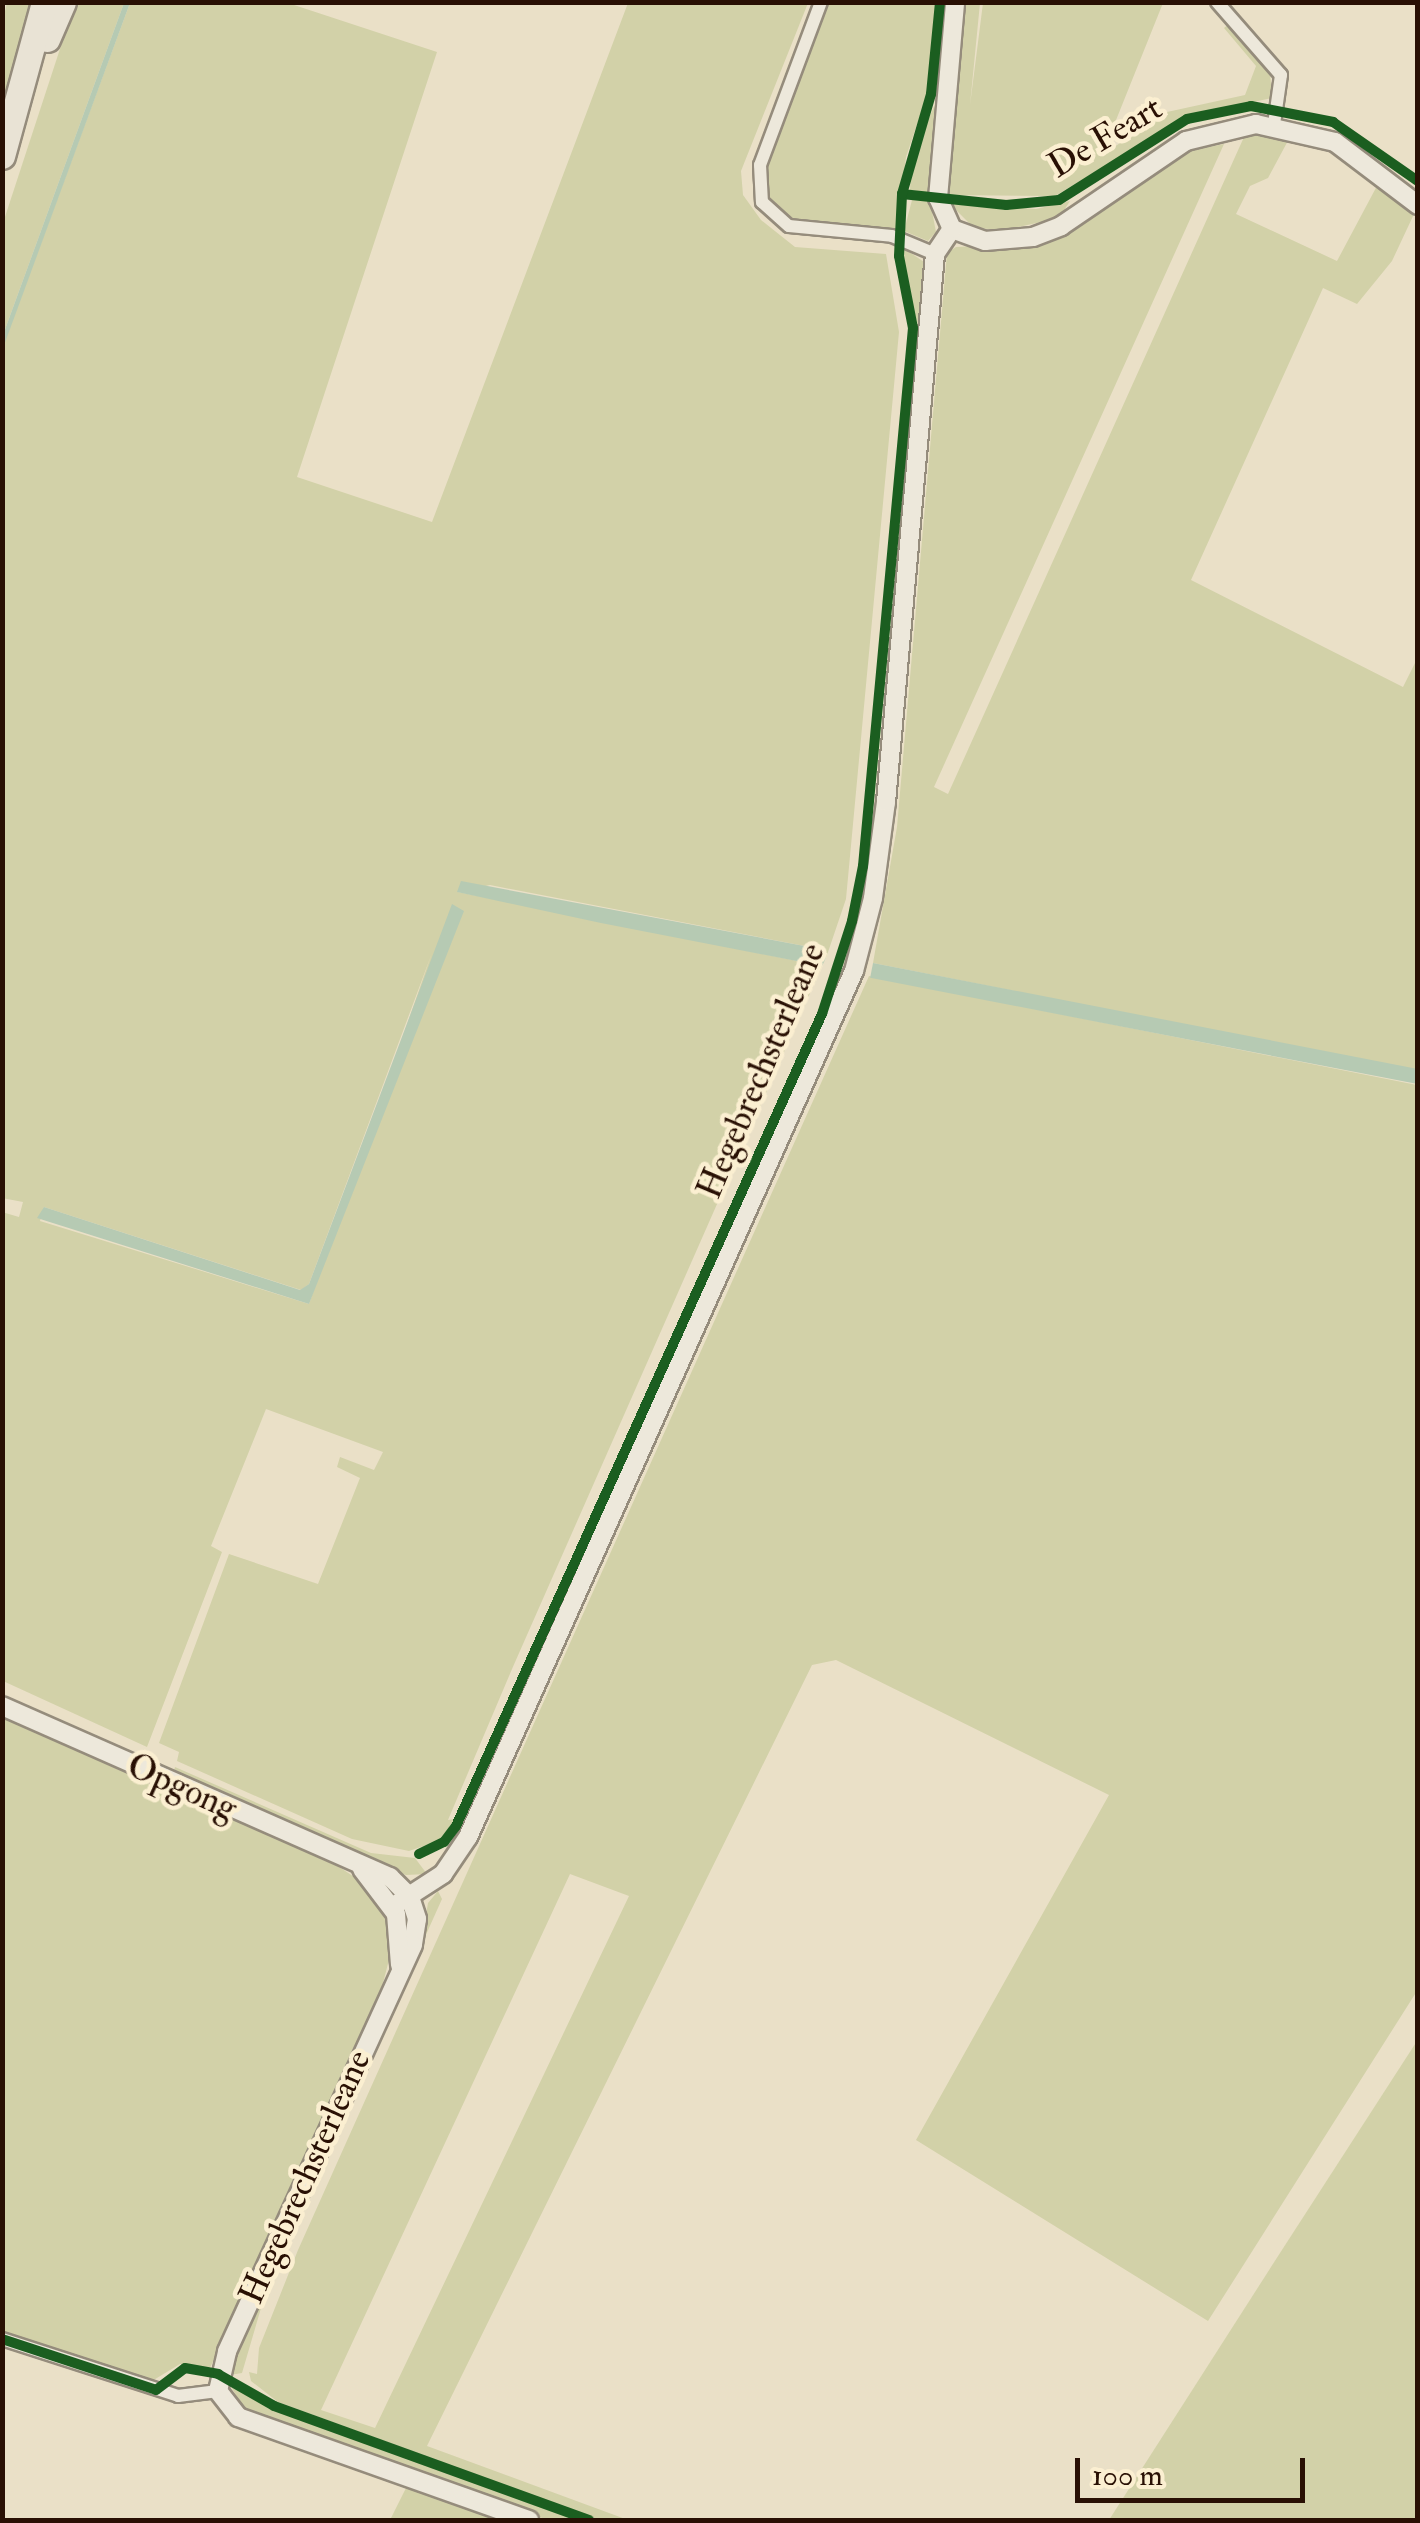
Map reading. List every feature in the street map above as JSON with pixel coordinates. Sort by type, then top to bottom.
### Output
[{"type":"highway","points":[[2,156],[44,2]]},
{"type":"highway","points":[[18,103],[63,2]]},
{"type":"street","points":[[822,2],[760,165],[762,202],[789,226],[892,236],[935,254]]},
{"type":"street","points":[[952,229],[938,198],[954,2]]},
{"type":"street","points":[[1217,2],[1281,75],[1274,124]]},
{"type":"street","name":"De Feart","points":[[952,229],[985,241],[1033,238],[1061,226],[1186,141],[1232,127],[1274,124],[1335,142],[1418,204]]},
{"type":"street","name":"Hegebrechsterleane","points":[[392,1906],[448,1869],[468,1837],[854,971],[884,820],[935,254],[952,229]]},
{"type":"street","name":"Opgong","points":[[2,1706],[362,1869],[390,1877],[410,1897]]},
{"type":"street","name":"Opgong","points":[[362,1869],[392,1906]]},
{"type":"street","name":"Hegebrechsterleane","points":[[218,2391],[227,2352],[416,1932],[410,1897]]},
{"type":"street","points":[[392,1906],[400,1965]]},
{"type":"street","points":[[2,2339],[178,2396],[218,2391],[238,2417],[529,2520]]},
{"type":"shaded area","points":[[7,3],[33,3],[3,123],[2,23]]},
{"type":"shaded area","points":[[75,3],[124,3],[3,335],[3,223]]},
{"type":"shaded area","points":[[124,3],[130,3],[3,348],[3,335]]},
{"type":"shaded area","points":[[130,3],[288,3],[437,52],[297,477],[432,522],[628,3],[808,3],[741,171],[743,195],[761,220],[795,247],[886,254],[899,332],[846,899],[826,958],[815,948],[490,885],[458,892],[822,966],[448,1820],[455,1819],[441,1840],[409,1851],[352,1839],[177,1761],[179,1752],[159,1743],[229,1554],[318,1584],[360,1478],[337,1467],[340,1457],[374,1470],[383,1452],[266,1409],[211,1546],[222,1552],[147,1747],[3,1681],[2,1212],[19,1217],[23,1202],[2,1198],[2,348]],"holes":[[[432,953],[309,1304],[40,1221],[44,1207],[301,1290],[309,1284]]]},
{"type":"shaded area","points":[[827,3],[938,3],[931,83],[906,157],[897,231],[793,222],[768,202],[764,167]]},
{"type":"shaded area","points":[[962,3],[980,3],[970,105],[983,3],[1163,3],[1102,155],[1167,112],[1245,95],[1256,66],[1224,28],[1229,24],[1270,72],[1272,98],[1188,116],[1055,196],[949,195]]},
{"type":"shaded area","points":[[941,91],[931,193],[910,190],[911,158]]},
{"type":"shaded area","points":[[1244,137],[1290,137],[1268,178],[1250,186],[1236,214],[1337,261],[1378,184],[1414,214],[1392,261],[1357,304],[1323,288],[1191,580],[1403,687],[1417,659],[1417,1071],[873,963],[897,827],[947,253],[956,247],[1045,243],[1178,153],[1224,144],[934,787],[948,794]]},
{"type":"shaded area","points":[[912,200],[930,201],[936,232],[928,241],[904,231]]},
{"type":"shaded area","points":[[1070,201],[1059,218],[1005,230],[974,228],[949,203],[1036,209]]},
{"type":"shaded area","points":[[902,247],[924,262],[920,332],[905,280]]},
{"type":"shaded area","points":[[461,881],[815,948],[826,958],[822,966],[601,923],[457,892]]},
{"type":"shaded area","points":[[452,904],[464,911],[309,1304],[37,1218],[44,1207],[300,1290],[309,1284]]},
{"type":"shaded area","points":[[873,963],[1418,1069],[1415,1084],[870,978]]},
{"type":"shaded area","points":[[869,976],[1417,1085],[1417,1991],[1208,2321],[916,2140],[1109,1795],[836,1660],[812,1665],[427,2446],[628,2520],[600,2520],[278,2402],[251,2381],[249,2372],[257,2374],[259,2348],[298,2250]],"holes":[[[570,1874],[629,1896],[375,2428],[321,2410]]]},
{"type":"shaded area","points":[[3,1713],[329,1860],[369,1887],[386,1909],[393,1944],[381,1991],[210,2368],[180,2364],[152,2381],[3,2333]]},
{"type":"shaded area","points":[[175,1767],[371,1853],[415,1858],[427,1874],[406,1875],[173,1775]]},
{"type":"shaded area","points":[[438,1891],[442,1899],[266,2291],[242,2373],[230,2375],[229,2366],[424,1926],[428,1903]]},
{"type":"shaded area","points":[[1417,2041],[1417,2520],[1109,2520],[1280,2253]]},
{"type":"shaded area","points":[[228,2382],[282,2412],[579,2520],[548,2520],[246,2411]]},
{"type":"shaded area","points":[[409,2482],[507,2520],[390,2520]]},
{"type":"cycle path","points":[[419,1854],[444,1842],[456,1826],[822,1014],[852,921],[863,866],[913,328],[899,256],[902,194],[931,94],[940,2]]},
{"type":"cycle path","points":[[902,194],[1006,205],[1059,200],[1187,119],[1251,106],[1333,122],[1418,181]]},
{"type":"cycle path","points":[[2,2339],[156,2390],[185,2368],[218,2374],[274,2406],[589,2520]]}]
